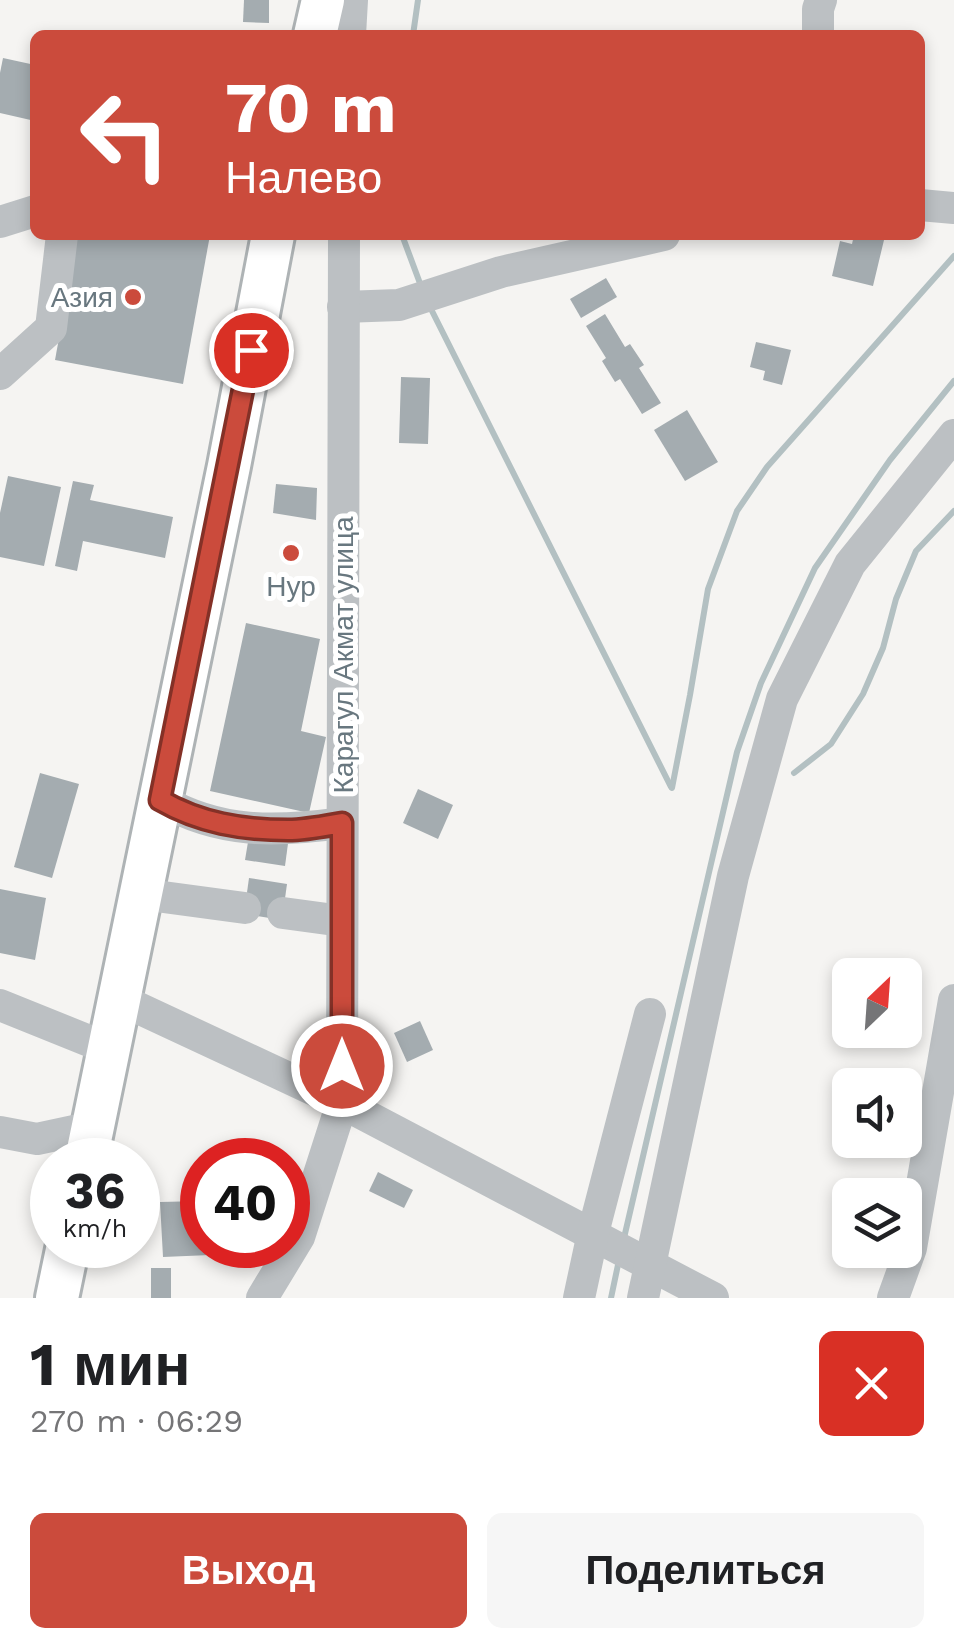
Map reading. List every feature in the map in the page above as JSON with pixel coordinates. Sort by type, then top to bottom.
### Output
[{"type":"main road","points":[[316,30],[323,0]]},
{"type":"main road","points":[[90,1138],[230,466],[272,240]]},
{"type":"main road","points":[[57,1298],[63,1268]]},
{"type":"street","points":[[350,30],[352,0]]},
{"type":"street","points":[[818,30],[821,0]]},
{"type":"street","points":[[925,205],[954,208]]},
{"type":"street","points":[[0,222],[30,213]]},
{"type":"street","points":[[0,374],[51,328],[61,240]]},
{"type":"street","name":"Карагул Акмат улица","points":[[262,1298],[299,1237],[342,1103],[344,240]]},
{"type":"street","points":[[343,307],[399,304],[500,272],[642,240]]},
{"type":"street","points":[[579,1298],[625,1259],[782,699],[850,564],[954,435]]},
{"type":"street","points":[[160,800],[215,824],[290,830],[342,823]]},
{"type":"street","points":[[141,894],[245,908]]},
{"type":"street","points":[[283,913],[342,920]]},
{"type":"street","points":[[119,999],[342,1103],[625,1259],[713,1298]]},
{"type":"street","points":[[892,1298],[910,1248],[954,1000]]},
{"type":"street","points":[[0,1005],[109,1049]]},
{"type":"street","points":[[625,1259],[650,1014]]},
{"type":"street","points":[[0,1132],[32,1138]]},
{"type":"building","points":[[244,0],[269,0],[269,23],[243,22]]},
{"type":"building","points":[[3,58],[30,64],[30,120],[0,113]]},
{"type":"building","name":"Азия","points":[[77,240],[209,240],[183,384],[55,360]]},
{"type":"building","points":[[853,240],[884,240],[873,286],[832,276],[840,241],[852,244]]},
{"type":"building","points":[[606,278],[617,297],[581,318],[570,299]]},
{"type":"building","points":[[605,314],[625,347],[630,344],[644,365],[639,368],[661,403],[642,414],[620,379],[615,382],[602,361],[606,358],[586,326]]},
{"type":"building","points":[[756,342],[791,350],[782,385],[763,380],[765,371],[750,367]]},
{"type":"building","points":[[401,377],[430,378],[428,444],[399,443]]},
{"type":"building","points":[[687,410],[718,462],[685,481],[654,430]]},
{"type":"building","points":[[8,476],[61,487],[44,566],[0,557],[0,513]]},
{"type":"building","points":[[73,481],[94,485],[90,500],[173,517],[165,558],[83,541],[77,571],[55,566]]},
{"type":"building","points":[[276,484],[317,488],[316,520],[273,513]]},
{"type":"building","points":[[246,623],[320,639],[301,731],[326,737],[309,813],[210,791]]},
{"type":"building","points":[[40,773],[79,784],[52,878],[14,867]]},
{"type":"building","points":[[418,789],[453,805],[438,839],[403,823]]},
{"type":"building","points":[[250,830],[289,836],[285,866],[245,860]]},
{"type":"building","points":[[249,878],[287,884],[282,920],[244,914]]},
{"type":"building","points":[[0,889],[46,898],[35,960],[0,953]]},
{"type":"building","points":[[420,1021],[433,1050],[407,1062],[394,1033]]},
{"type":"building","points":[[378,1172],[413,1190],[404,1208],[369,1191]]},
{"type":"building","points":[[160,1202],[180,1202],[180,1256],[163,1257]]},
{"type":"building","points":[[151,1268],[171,1268],[171,1298],[151,1298]]},
{"type":"waterway","points":[[414,30],[418,0]]},
{"type":"waterway","points":[[404,240],[421,286]]},
{"type":"waterway","points":[[672,788],[708,589],[737,511],[767,467],[954,256]]},
{"type":"waterway","points":[[430,307],[671,787]]},
{"type":"waterway","points":[[624,1238],[737,752],[761,683],[815,568],[890,460],[954,381]]},
{"type":"waterway","points":[[794,773],[831,744],[863,694],[916,551],[954,511]]},
{"type":"waterway","points":[[611,1298],[619,1260]]},
{"type":"place","name":"Азия","points":[[133,297]]},
{"type":"place","name":"Нур","points":[[291,553]]},
{"type":"route","points":[[251,350],[160,800],[215,824],[290,830],[342,823],[342,1066]]}]
